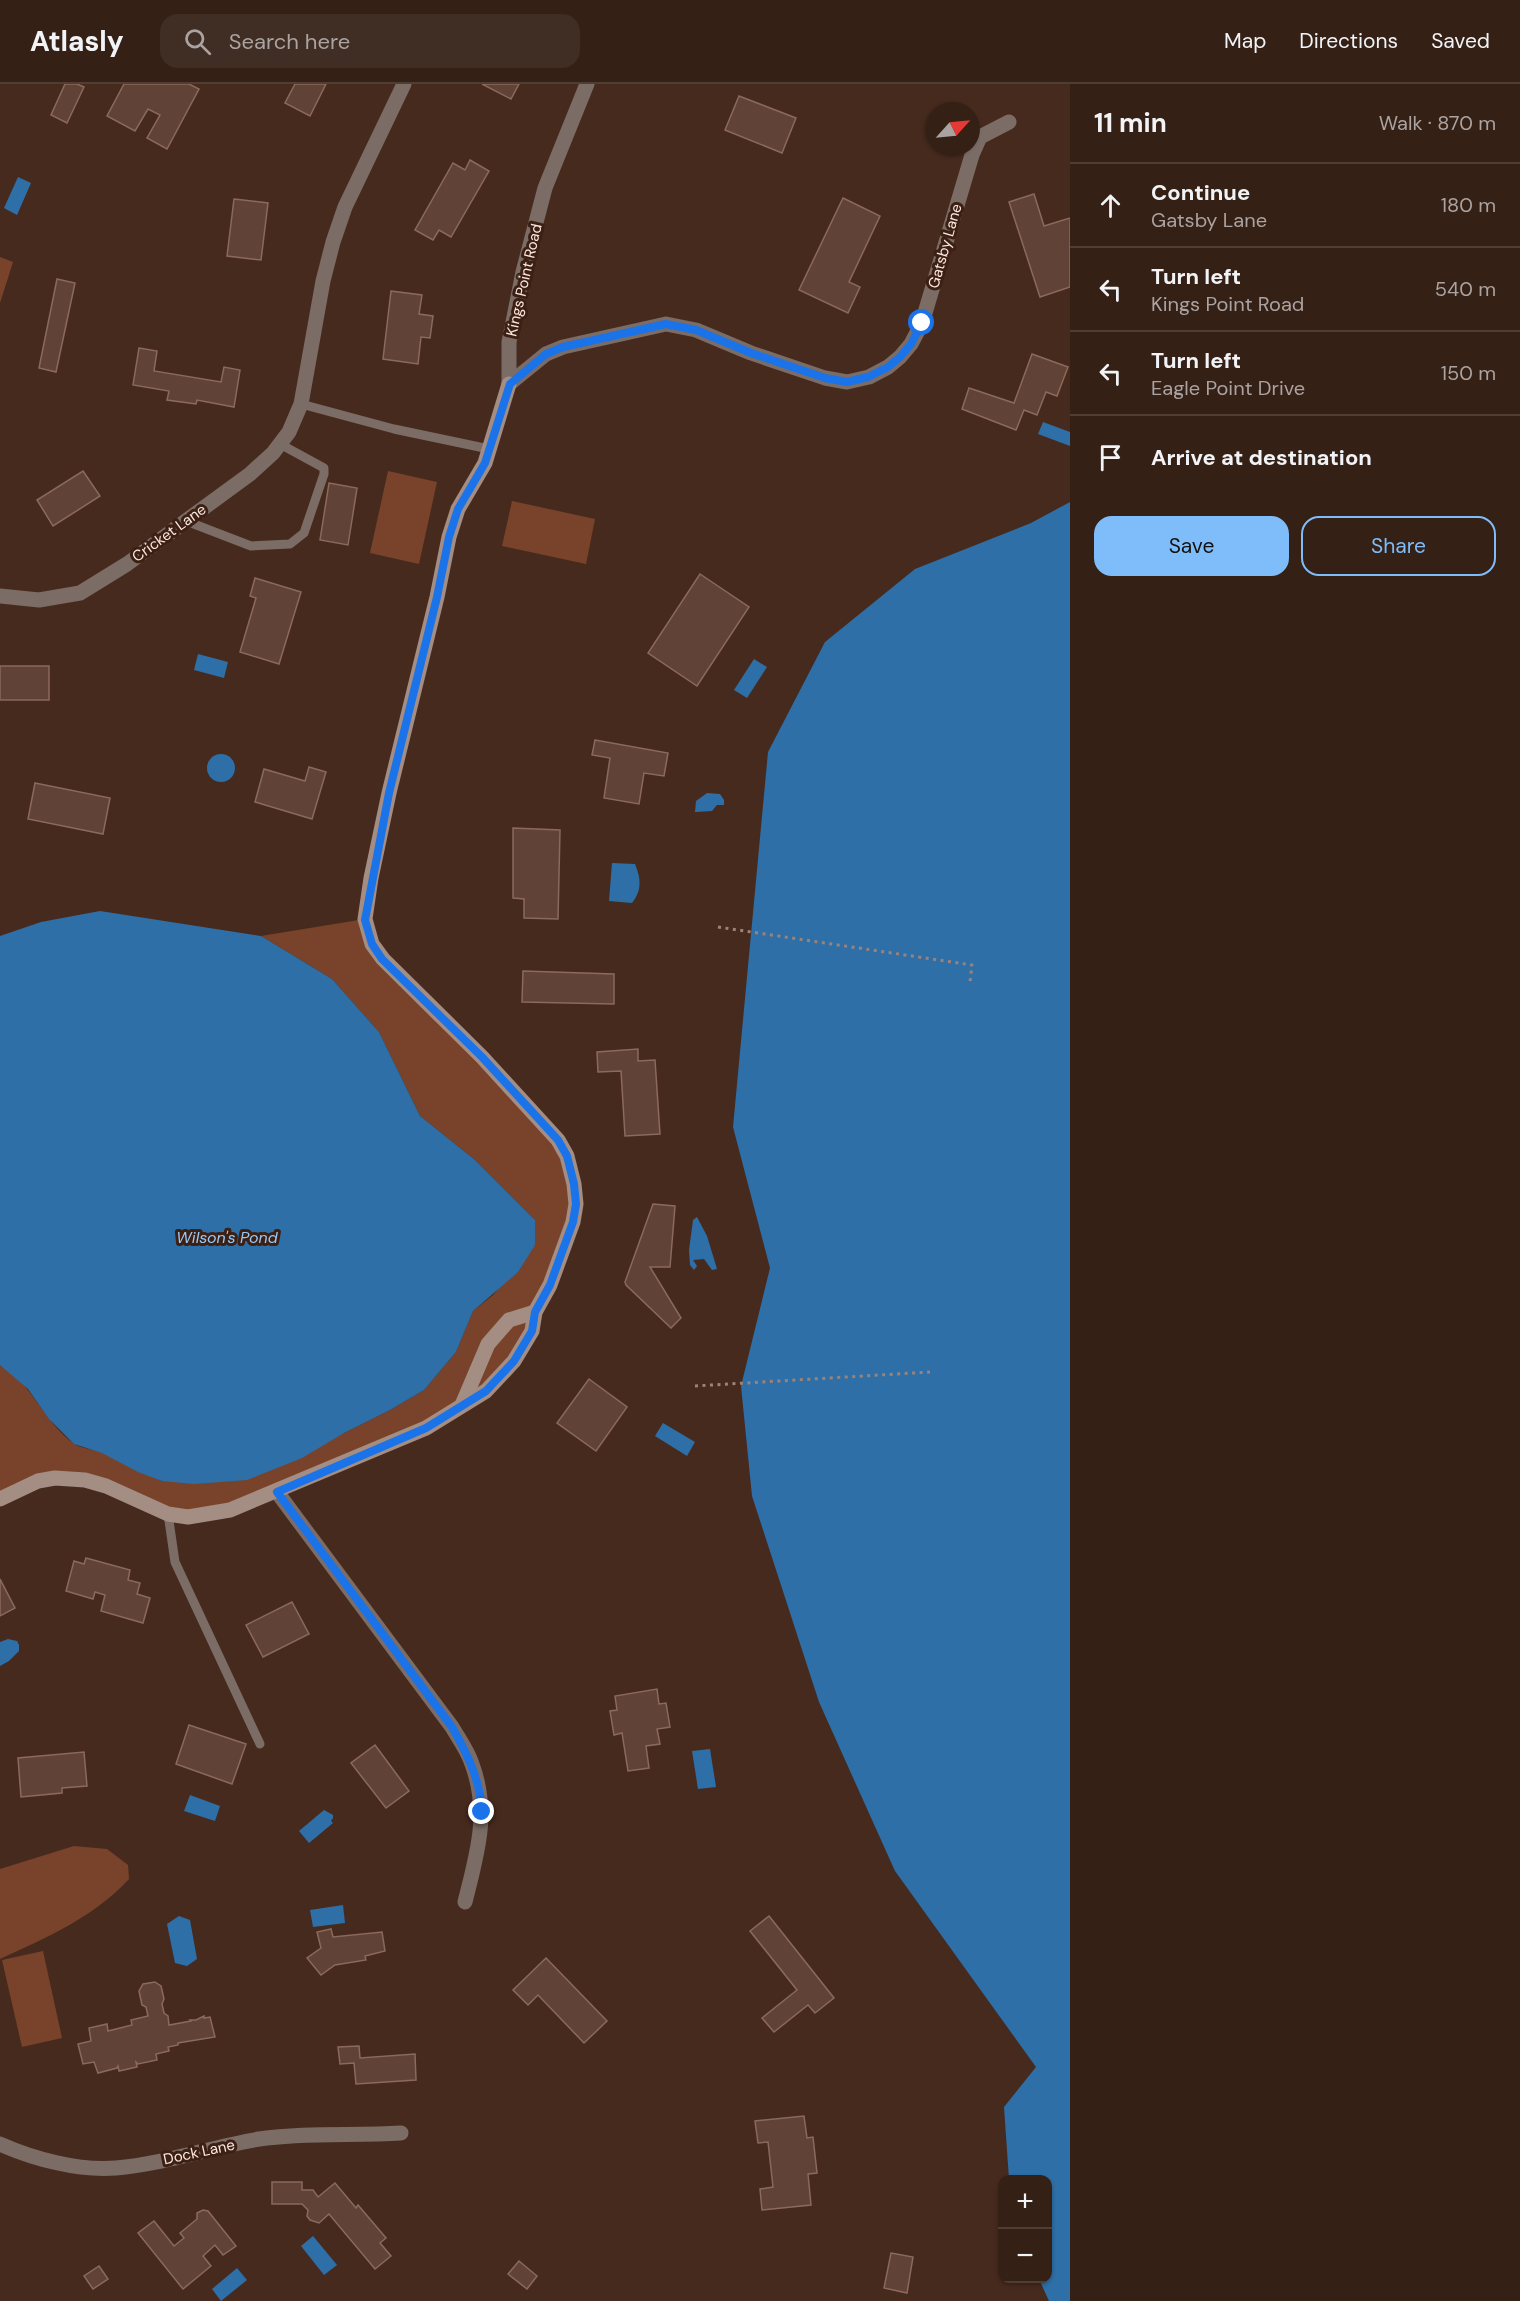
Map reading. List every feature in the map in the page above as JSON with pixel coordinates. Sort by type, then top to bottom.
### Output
[{"type":"street","name":"Cricket Lane","points":[[0,596],[39,600],[80,593],[116,572],[250,474],[273,453],[289,432],[302,404],[323,281],[345,207],[404,84]]},
{"type":"street","name":"Kings Point Road","points":[[0,1499],[38,1481],[55,1478],[85,1480],[106,1486],[168,1514],[188,1517],[230,1510],[426,1428],[486,1391],[514,1361],[532,1331],[535,1312],[550,1285],[573,1222],[576,1204],[567,1156],[558,1140],[482,1057],[382,959],[372,944],[365,920],[387,804],[437,597],[449,537],[458,509],[485,463],[510,384],[509,342],[523,272],[545,189],[587,84]]},
{"type":"street","name":"Gatsby Lane","points":[[510,384],[546,354],[563,347],[666,324],[696,330],[751,353],[825,378],[847,382],[868,377],[888,367],[911,344],[922,323],[972,155],[981,137],[1009,122]]},
{"type":"street","points":[[462,1405],[488,1344],[509,1320],[535,1312]]},
{"type":"street","points":[[277,1492],[452,1727],[472,1762],[481,1792],[482,1812],[478,1849],[465,1902]]},
{"type":"street","name":"Dock Lane","points":[[0,2144],[82,2168],[115,2168],[160,2161],[259,2139],[305,2134],[401,2133]]},
{"type":"lane","points":[[302,404],[394,429],[489,449]]},
{"type":"lane","points":[[186,521],[251,546],[290,544],[304,533],[324,468],[280,444]]},
{"type":"lane","points":[[168,1514],[174,1562],[260,1744]]},
{"type":"path","points":[[718,927],[972,965],[970,982]]},
{"type":"path","points":[[695,1386],[930,1372]]},
{"type":"shaded area","points":[[0,257],[13,262],[0,303]]},
{"type":"shaded area","points":[[388,471],[437,482],[419,564],[370,553]]},
{"type":"shaded area","points":[[512,501],[595,519],[586,564],[502,546]]},
{"type":"shaded area","points":[[365,919],[372,944],[558,1140],[576,1204],[514,1361],[462,1405],[277,1492],[188,1517],[106,1486],[55,1478],[0,1499],[0,1365],[21,1382],[54,1424],[73,1443],[103,1453],[162,1481],[344,1433],[424,1390],[456,1352],[473,1311],[493,1295],[535,1245],[535,1220],[475,1160],[420,1116],[379,1032],[332,979],[261,936]]},
{"type":"shaded area","points":[[74,1846],[107,1849],[128,1865],[129,1879],[101,1905],[69,1925],[0,1959],[0,1869]]},
{"type":"shaded area","points":[[43,1951],[62,2038],[22,2047],[2,1960]]},
{"type":"water","points":[[18,177],[31,183],[17,215],[4,208]]},
{"type":"water","points":[[1043,422],[1070,432],[1070,446],[1038,434]]},
{"type":"water","points":[[1070,502],[1070,2301],[1049,2301],[1041,2283],[1052,2283],[1052,2175],[1009,2175],[1004,2107],[1036,2067],[895,1871],[819,1702],[752,1496],[741,1386],[770,1268],[733,1127],[768,752],[825,642],[915,569],[1031,523]]},
{"type":"water","points":[[198,654],[228,662],[224,678],[194,670]]},
{"type":"water","points":[[754,659],[767,667],[747,698],[734,690]]},
{"type":"water","points":[[221,754],[231,758],[235,768],[231,778],[221,782],[211,778],[207,768],[211,758]]},
{"type":"water","points":[[707,793],[720,794],[724,805],[717,805],[712,811],[695,812],[696,801]]},
{"type":"water","points":[[612,863],[635,864],[640,884],[638,894],[632,903],[609,901]]},
{"type":"water","name":"Wilson's Pond","points":[[100,911],[261,936],[332,979],[379,1032],[420,1116],[475,1160],[535,1220],[535,1245],[518,1272],[473,1311],[456,1352],[424,1390],[302,1458],[247,1480],[194,1484],[162,1481],[138,1472],[102,1453],[74,1444],[49,1419],[28,1389],[0,1365],[0,936],[41,922]]},
{"type":"water","points":[[697,1217],[707,1236],[717,1269],[712,1270],[704,1259],[693,1260],[697,1266],[694,1270],[690,1265],[689,1250],[693,1220]]},
{"type":"water","points":[[663,1423],[695,1442],[687,1456],[655,1436]]},
{"type":"water","points":[[8,1639],[17,1641],[19,1651],[0,1666],[0,1642]]},
{"type":"water","points":[[710,1749],[716,1787],[698,1789],[692,1751]]},
{"type":"water","points":[[190,1795],[220,1806],[215,1821],[184,1811]]},
{"type":"water","points":[[324,1810],[333,1815],[331,1821],[333,1823],[309,1843],[299,1831]]},
{"type":"water","points":[[343,1905],[345,1923],[313,1927],[310,1910]]},
{"type":"water","points":[[179,1916],[190,1920],[197,1959],[187,1966],[175,1963],[167,1924]]},
{"type":"water","points":[[313,2236],[337,2265],[324,2275],[301,2246]]},
{"type":"water","points":[[237,2268],[247,2280],[221,2301],[212,2289]]},
{"type":"building","points":[[65,84],[77,84],[84,87],[67,123],[51,115]]},
{"type":"building","points":[[124,84],[189,84],[199,89],[167,149],[147,138],[160,115],[148,109],[135,131],[107,116]]},
{"type":"building","points":[[295,84],[326,84],[310,116],[285,103]]},
{"type":"building","points":[[482,84],[519,84],[511,99]]},
{"type":"building","points":[[739,96],[796,118],[782,153],[725,130]]},
{"type":"building","points":[[470,160],[489,171],[451,237],[439,230],[433,240],[415,230],[453,163],[465,170]]},
{"type":"building","points":[[1034,194],[1044,226],[1070,218],[1070,287],[1040,297],[1009,202]]},
{"type":"building","points":[[843,198],[880,216],[849,282],[860,287],[848,313],[799,290]]},
{"type":"building","points":[[234,199],[268,203],[261,260],[227,256]]},
{"type":"building","points":[[57,279],[75,283],[56,372],[39,368]]},
{"type":"building","points":[[391,291],[422,295],[419,314],[433,316],[430,338],[421,337],[418,364],[383,359]]},
{"type":"building","points":[[139,348],[157,351],[154,371],[221,382],[224,367],[240,370],[234,407],[197,400],[196,404],[167,400],[169,391],[133,385]]},
{"type":"building","points":[[1032,354],[1068,367],[1057,396],[1046,392],[1037,415],[1024,410],[1016,430],[962,409],[969,388],[1014,403]]},
{"type":"building","points":[[83,471],[100,496],[53,526],[37,500]]},
{"type":"building","points":[[329,483],[357,488],[348,545],[320,540]]},
{"type":"building","points":[[700,574],[749,607],[697,686],[648,653]]},
{"type":"building","points":[[255,578],[301,592],[279,664],[240,652],[256,598],[250,596]]},
{"type":"building","points":[[0,666],[49,666],[49,700],[0,700]]},
{"type":"building","points":[[595,740],[668,753],[664,776],[644,773],[639,804],[604,798],[610,758],[592,755]]},
{"type":"building","points":[[309,767],[326,772],[312,819],[255,802],[264,769],[305,781]]},
{"type":"building","points":[[35,783],[110,798],[103,834],[28,819]]},
{"type":"building","points":[[513,828],[560,830],[558,919],[524,918],[524,899],[513,898]]},
{"type":"building","points":[[523,971],[614,974],[614,1004],[522,1002]]},
{"type":"building","points":[[638,1049],[638,1061],[655,1060],[660,1134],[625,1136],[621,1071],[598,1072],[597,1052]]},
{"type":"building","points":[[653,1204],[675,1206],[670,1267],[650,1267],[681,1318],[671,1328],[625,1282]]},
{"type":"building","points":[[589,1379],[627,1407],[596,1451],[557,1423]]},
{"type":"building","points":[[86,1558],[130,1570],[128,1580],[140,1583],[137,1594],[150,1598],[143,1623],[101,1611],[105,1595],[95,1592],[93,1599],[66,1591],[74,1561],[84,1564]]},
{"type":"building","points":[[0,1579],[15,1608],[0,1616]]},
{"type":"building","points":[[292,1602],[309,1634],[263,1657],[246,1625]]},
{"type":"building","points":[[657,1689],[659,1704],[666,1703],[670,1727],[657,1729],[660,1744],[646,1746],[649,1768],[628,1771],[622,1733],[614,1735],[610,1711],[617,1710],[615,1696]]},
{"type":"building","points":[[189,1725],[246,1744],[232,1784],[176,1764]]},
{"type":"building","points":[[375,1745],[409,1791],[386,1808],[351,1763]]},
{"type":"building","points":[[84,1752],[87,1786],[62,1788],[62,1793],[21,1797],[18,1758]]},
{"type":"building","points":[[769,1916],[834,1998],[815,2013],[808,2005],[774,2032],[762,2018],[797,1990],[750,1931]]},
{"type":"building","points":[[331,1929],[333,1937],[382,1932],[385,1951],[365,1956],[366,1960],[335,1965],[321,1975],[307,1958],[321,1948],[317,1932]]},
{"type":"building","points":[[546,1958],[607,2021],[584,2043],[538,1995],[528,2005],[513,1990]]},
{"type":"building","points":[[155,1982],[161,1986],[164,1999],[162,2004],[164,2013],[168,2016],[169,2025],[196,2020],[204,2016],[204,2018],[210,2017],[215,2037],[178,2043],[178,2045],[168,2047],[169,2051],[156,2054],[157,2060],[138,2064],[136,2062],[137,2067],[119,2071],[118,2066],[98,2073],[94,2062],[83,2064],[78,2044],[91,2041],[89,2028],[107,2024],[108,2031],[132,2025],[131,2020],[148,2016],[146,2007],[142,2005],[139,1991],[143,1984]]},
{"type":"building","points":[[359,2046],[360,2058],[415,2054],[416,2080],[356,2084],[354,2063],[340,2064],[338,2047]]},
{"type":"building","points":[[804,2116],[807,2138],[813,2137],[817,2173],[808,2174],[811,2205],[762,2210],[760,2189],[773,2187],[768,2142],[758,2143],[755,2121]]},
{"type":"building","points":[[272,2182],[302,2182],[302,2190],[313,2190],[318,2197],[335,2183],[356,2208],[358,2205],[386,2238],[380,2243],[391,2256],[375,2269],[329,2214],[319,2223],[310,2220],[307,2216],[308,2210],[302,2204],[272,2204]]},
{"type":"building","points":[[203,2210],[208,2211],[236,2246],[223,2255],[215,2245],[203,2256],[211,2266],[183,2289],[138,2233],[154,2221],[174,2246],[184,2238],[180,2233],[197,2219],[197,2213]]},
{"type":"building","points":[[891,2253],[913,2257],[907,2293],[884,2288]]},
{"type":"building","points":[[519,2261],[537,2276],[527,2289],[508,2274]]},
{"type":"building","points":[[99,2266],[108,2279],[93,2289],[84,2276]]},
{"type":"route","points":[[482,1812],[481,1792],[472,1762],[452,1727],[277,1492],[426,1428],[486,1391],[514,1361],[532,1331],[535,1312],[550,1285],[573,1222],[576,1204],[574,1184],[567,1156],[558,1140],[482,1057],[382,959],[372,944],[365,920],[371,878],[389,793],[437,597],[449,537],[458,509],[485,463],[510,384],[546,354],[563,347],[666,324],[696,330],[751,353],[825,378],[847,382],[868,377],[888,367],[911,344],[922,323]]}]
